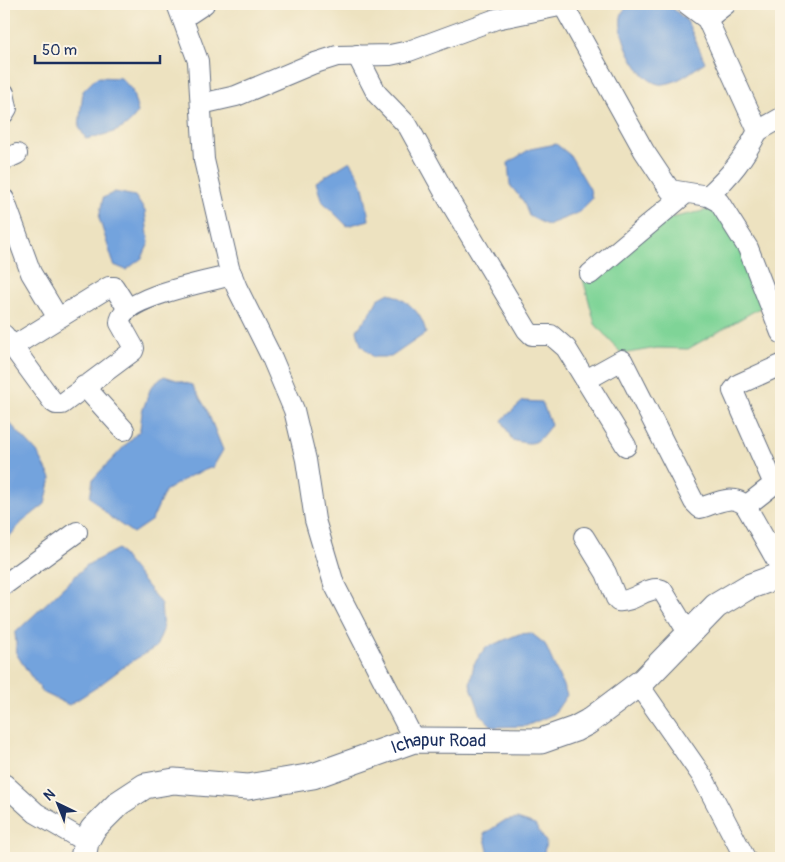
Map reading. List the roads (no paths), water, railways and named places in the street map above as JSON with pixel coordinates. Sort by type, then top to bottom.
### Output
[{"type":"street","points":[[204,4],[180,11],[198,61],[204,160],[210,193],[232,275],[272,358],[294,410],[306,460],[314,520],[334,584],[414,740]]},
{"type":"street","points":[[201,104],[236,96],[312,64],[337,56],[390,55],[409,51],[494,11],[566,4],[644,151],[670,190],[708,196],[719,202],[748,248],[781,333]]},
{"type":"street","points":[[687,4],[707,19],[758,131]]},
{"type":"street","points":[[707,19],[726,4]]},
{"type":"street","points":[[357,56],[377,94],[408,126],[451,204],[527,330],[532,335],[547,334],[553,336],[566,348],[626,446]]},
{"type":"street","points":[[4,93],[7,108],[4,113]]},
{"type":"street","points":[[708,196],[727,180],[737,167],[758,131],[781,118]]},
{"type":"street","points":[[590,274],[686,193]]},
{"type":"street","points":[[4,199],[30,273],[58,318]]},
{"type":"street","points":[[128,309],[118,291],[114,287],[109,288],[58,318],[8,341],[56,404],[62,404],[133,351],[134,348],[120,323],[122,314],[128,309],[150,297],[232,275]]},
{"type":"street","points":[[586,380],[622,360],[694,502],[700,508],[736,499],[746,506],[781,568]]},
{"type":"street","points":[[746,506],[774,484],[733,391],[739,384],[781,366]]},
{"type":"street","points":[[84,386],[124,430]]},
{"type":"street","points":[[4,585],[78,532]]},
{"type":"street","points":[[584,537],[606,573],[616,598],[621,602],[654,588],[662,590],[689,634]]},
{"type":"street","name":"Ichapur Road","points":[[84,850],[93,829],[106,815],[119,803],[145,786],[174,781],[248,787],[313,776],[414,740],[541,741],[562,734],[588,722],[638,684],[716,606],[748,587],[781,575]]},
{"type":"street","points":[[638,684],[702,776],[745,858]]},
{"type":"street","points":[[4,784],[36,813],[84,850]]},
{"type":"water","points":[[632,4],[668,4],[687,21],[705,62],[670,83],[655,83],[647,78],[631,57],[622,32],[621,20],[623,11]]},
{"type":"water","points":[[97,77],[121,78],[132,90],[138,112],[122,128],[86,139],[79,127],[83,91]]},
{"type":"water","points":[[556,144],[570,155],[590,189],[592,199],[578,213],[547,225],[529,216],[523,201],[510,185],[508,163],[530,149]]},
{"type":"water","points":[[350,161],[361,182],[369,220],[347,226],[321,200],[316,182]]},
{"type":"water","points":[[115,192],[135,196],[145,211],[149,243],[142,258],[126,270],[114,265],[99,218],[103,198]]},
{"type":"water","points":[[389,293],[408,304],[418,313],[426,333],[391,357],[373,357],[361,345],[357,330],[378,299]]},
{"type":"water","points":[[164,376],[192,385],[206,408],[223,450],[213,467],[190,476],[165,491],[152,520],[133,533],[111,518],[90,497],[93,479],[140,430],[142,412],[151,387]]},
{"type":"water","points":[[523,401],[542,402],[551,425],[539,440],[531,443],[512,440],[502,420]]},
{"type":"water","points":[[4,417],[37,452],[51,478],[45,504],[21,523],[4,543]]},
{"type":"water","points":[[118,549],[161,604],[163,630],[156,647],[129,663],[69,705],[44,693],[32,678],[17,655],[15,633],[87,565]]},
{"type":"water","points":[[531,633],[545,644],[567,695],[554,714],[526,726],[493,727],[481,715],[470,684],[474,664],[485,648],[519,634]]},
{"type":"water","points":[[517,819],[535,825],[546,842],[543,858],[492,858],[489,855],[484,834],[504,821]]}]
